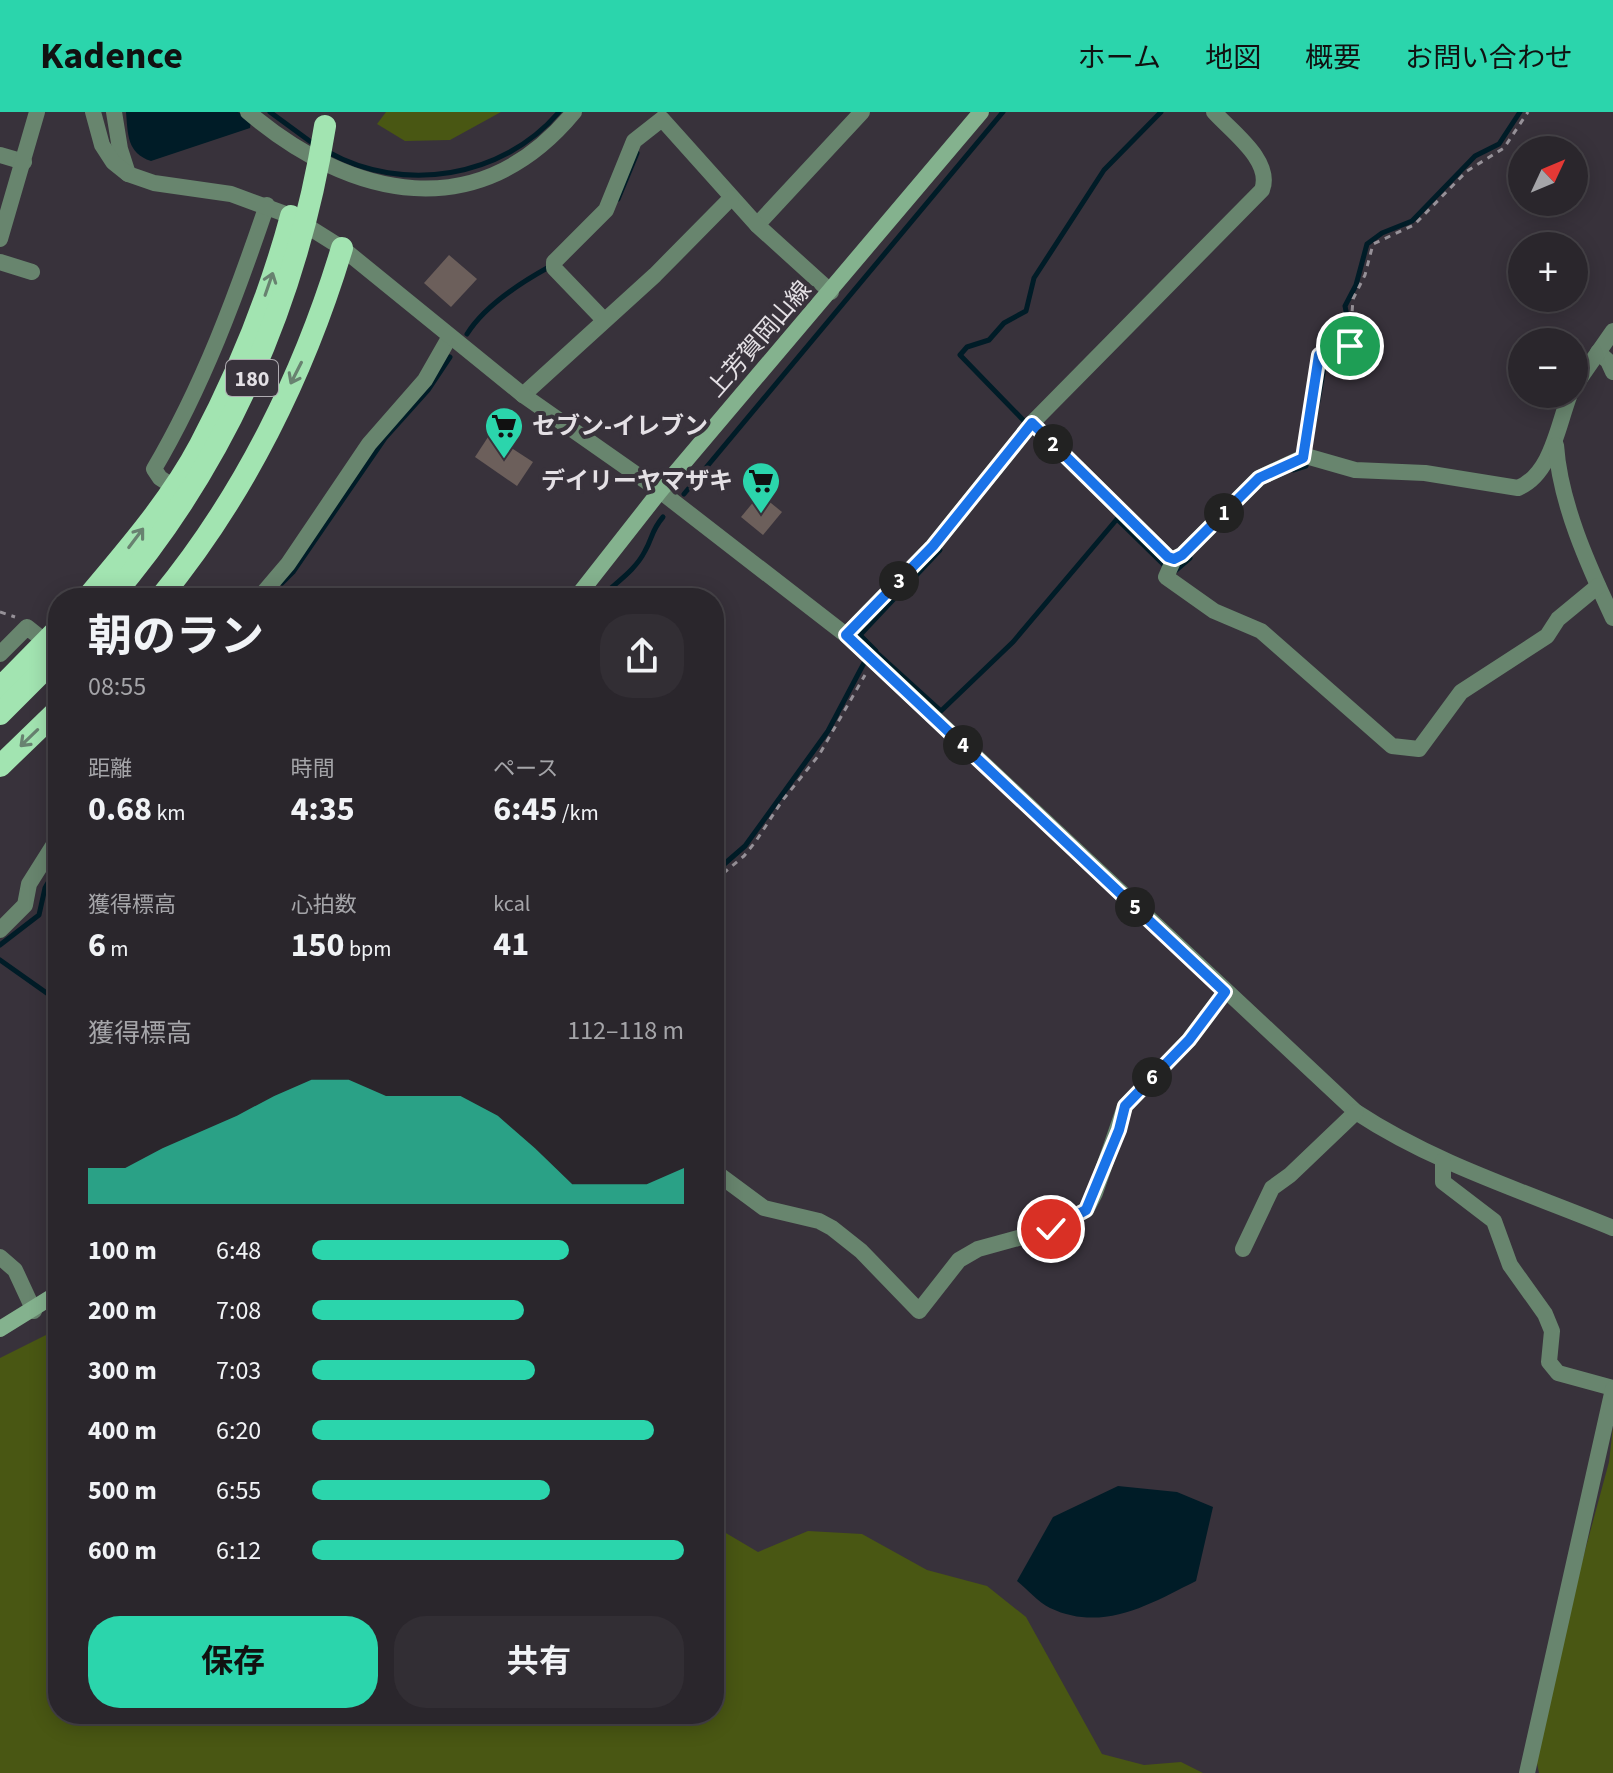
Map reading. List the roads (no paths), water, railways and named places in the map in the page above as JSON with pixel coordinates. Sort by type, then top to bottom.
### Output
[{"type":"highway","name":"180","points":[[120,588],[190,495],[254,373],[287,286],[314,196],[326,119]]},
{"type":"highway","name":"180","points":[[95,588],[174,487],[200,446],[255,323],[291,216]]},
{"type":"highway","name":"180","points":[[167,588],[221,515],[251,462],[304,357],[342,248]]},
{"type":"highway","points":[[0,688],[48,654]]},
{"type":"highway","points":[[0,714],[48,657]]},
{"type":"highway","points":[[0,766],[48,720]]},
{"type":"main road","name":"上芳賀岡山線","points":[[584,588],[660,491],[981,112]]},
{"type":"main road","points":[[0,1329],[48,1300]]},
{"type":"street","points":[[1,233],[37,112]]},
{"type":"street","points":[[93,112],[102,145],[113,162],[128,174],[154,183],[231,194],[267,205],[342,248],[449,338],[523,395],[660,491],[846,635],[1356,1112],[1400,1141],[1443,1161],[1613,1228]]},
{"type":"street","points":[[114,112],[128,174]]},
{"type":"street","points":[[248,112],[306,154],[348,175],[379,183],[450,189],[488,179],[527,158],[551,139],[574,112]]},
{"type":"street","points":[[757,225],[862,112]]},
{"type":"street","points":[[846,635],[933,546],[1032,423],[1262,190],[1266,182],[1262,165],[1214,112]]},
{"type":"street","points":[[604,320],[554,265],[606,210],[634,141],[664,119],[757,225],[831,292]]},
{"type":"street","points":[[0,155],[24,162]]},
{"type":"street","points":[[523,395],[731,198]]},
{"type":"street","points":[[174,487],[160,478],[154,469],[177,429],[232,309],[267,205]]},
{"type":"street","points":[[0,262],[32,272]]},
{"type":"street","points":[[1588,367],[1613,331]]},
{"type":"street","points":[[268,588],[288,564],[369,444],[425,380],[449,338]]},
{"type":"street","points":[[1598,352],[1608,361],[1613,372]]},
{"type":"street","points":[[1565,408],[1556,445],[1562,485],[1598,586],[1613,618]]},
{"type":"street","points":[[1032,423],[1168,557],[1171,565]]},
{"type":"street","points":[[1556,445],[1536,476],[1518,488],[1425,473],[1355,470],[1307,457],[1259,478],[1171,565],[1166,577],[1214,611],[1261,631],[1392,746],[1419,749],[1461,692],[1547,636],[1558,619],[1598,586]]},
{"type":"street","points":[[0,654],[27,627],[48,646]]},
{"type":"street","points":[[0,930],[25,905],[29,884],[48,854]]},
{"type":"street","points":[[724,1178],[764,1208],[819,1221],[832,1228],[861,1251],[919,1311],[959,1260],[978,1249],[1051,1229],[1086,1210],[1110,1155],[1125,1106],[1189,1040],[1225,992]]},
{"type":"street","points":[[1243,1249],[1272,1188],[1356,1112]]},
{"type":"street","points":[[1443,1161],[1443,1182],[1494,1221],[1510,1265],[1545,1314],[1552,1331],[1549,1362],[1558,1373],[1613,1389],[1527,1773]]},
{"type":"street","points":[[0,1257],[15,1270],[34,1311]]},
{"type":"water","points":[[126,112],[238,112],[251,121],[250,128],[151,161],[133,148],[128,136]]},
{"type":"water","points":[[1118,1486],[1177,1492],[1213,1507],[1196,1581],[1144,1606],[1107,1617],[1070,1615],[1050,1608],[1017,1581],[1053,1517]]},
{"type":"waterway","points":[[270,112],[315,145]]},
{"type":"waterway","points":[[328,152],[357,165],[388,173],[419,175],[451,172],[481,165],[510,152],[536,134],[559,112]]},
{"type":"waterway","points":[[684,494],[1003,112]]},
{"type":"waterway","points":[[1026,423],[960,355],[967,347],[989,340],[1004,323],[1026,311],[1034,278],[1104,170],[1161,112]]},
{"type":"waterway","points":[[1293,470],[1306,466],[1326,357],[1358,349],[1362,340],[1348,321],[1345,306],[1356,285],[1367,244],[1382,233],[1412,221],[1475,156],[1499,144],[1520,112]]},
{"type":"waterway","points":[[618,199],[637,153]]},
{"type":"waterway","points":[[467,334],[493,304],[549,267]]},
{"type":"waterway","points":[[282,583],[293,572],[385,438],[428,390],[450,357]]},
{"type":"waterway","points":[[611,588],[636,565],[663,517]]},
{"type":"waterway","points":[[876,652],[941,711],[1013,642],[1117,519],[1165,566],[1175,571],[1190,558]]},
{"type":"waterway","points":[[876,651],[860,635],[940,550]]},
{"type":"waterway","points":[[724,864],[745,846],[828,731],[864,663]]},
{"type":"waterway","points":[[0,945],[39,915],[48,883]]},
{"type":"waterway","points":[[0,960],[48,994]]},
{"type":"place","name":"セブン-イレブン","points":[[504,460]]},
{"type":"place","name":"デイリーヤマザキ","points":[[761,515]]}]
